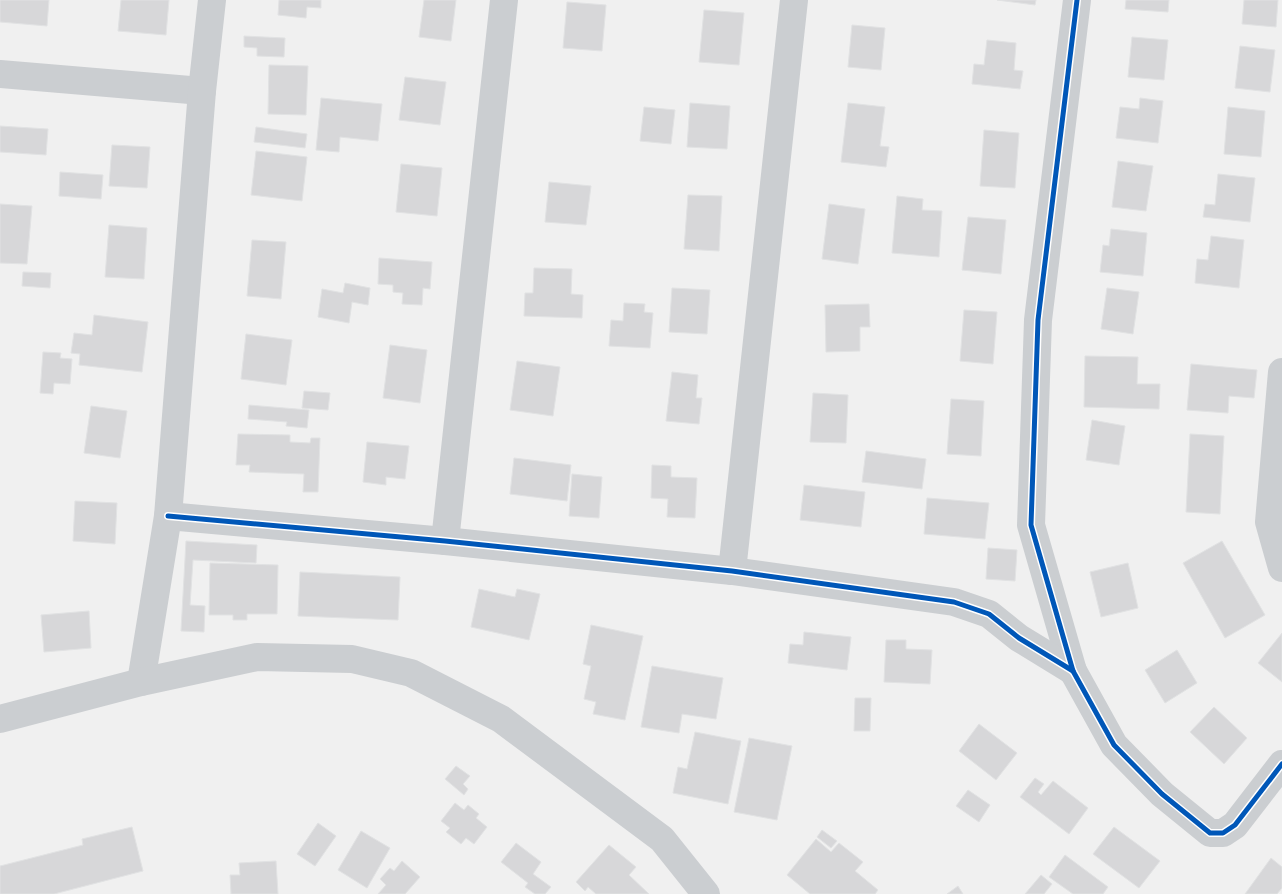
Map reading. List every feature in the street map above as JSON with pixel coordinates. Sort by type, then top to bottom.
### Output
[{"type":"street","points":[[141,682],[168,516],[202,91],[212,0]]},
{"type":"street","points":[[445,541],[504,0]]},
{"type":"street","points":[[732,572],[794,0]]},
{"type":"street","points":[[1077,0],[1038,320],[1031,525],[1073,671],[1114,745],[1162,794],[1210,833],[1223,833],[1234,825],[1282,764]]},
{"type":"street","points":[[0,74],[202,91]]},
{"type":"street","points":[[1282,372],[1269,522],[1282,568]]},
{"type":"street","points":[[168,516],[445,541],[732,572],[954,602],[989,614],[1019,638],[1073,671]]},
{"type":"street","points":[[0,719],[141,682],[257,657],[352,659],[410,673],[500,719],[662,839],[706,894]]},
{"type":"building","points":[[0,0],[49,0],[47,26],[0,22]]},
{"type":"building","points":[[121,0],[169,0],[166,35],[118,31]]},
{"type":"building","points":[[279,0],[321,0],[321,8],[307,7],[306,18],[278,15]]},
{"type":"building","points":[[424,0],[456,0],[451,41],[419,37]]},
{"type":"building","points":[[997,0],[1036,0],[1035,5]]},
{"type":"building","points":[[1126,0],[1169,0],[1168,12],[1125,9]]},
{"type":"building","points":[[1244,0],[1278,0],[1276,27],[1242,24]]},
{"type":"building","points":[[567,2],[606,5],[602,51],[563,48]]},
{"type":"building","points":[[704,10],[744,13],[739,65],[699,62]]},
{"type":"building","points":[[852,25],[885,28],[881,70],[848,67]]},
{"type":"building","points":[[244,36],[285,38],[284,57],[257,56],[257,48],[244,47]]},
{"type":"building","points":[[1132,37],[1168,40],[1164,80],[1128,77]]},
{"type":"building","points":[[987,40],[1016,43],[1014,70],[1023,71],[1020,89],[972,84],[974,64],[984,65]]},
{"type":"building","points":[[1240,46],[1275,50],[1270,92],[1235,88]]},
{"type":"building","points":[[269,65],[308,66],[306,115],[268,114]]},
{"type":"building","points":[[405,77],[446,82],[440,125],[399,120]]},
{"type":"building","points":[[321,98],[382,104],[378,141],[340,137],[339,152],[316,150]]},
{"type":"building","points":[[1140,98],[1163,101],[1158,143],[1116,138],[1120,107],[1139,109]]},
{"type":"building","points":[[690,103],[730,106],[727,149],[687,147]]},
{"type":"building","points":[[848,103],[885,107],[880,146],[889,147],[886,167],[841,162]]},
{"type":"building","points":[[644,107],[675,110],[671,144],[640,141]]},
{"type":"building","points":[[1228,107],[1265,111],[1261,157],[1224,154]]},
{"type":"building","points":[[0,126],[48,129],[46,155],[0,152]]},
{"type":"building","points":[[256,127],[307,134],[305,148],[254,142]]},
{"type":"building","points":[[984,130],[1019,133],[1015,188],[980,186]]},
{"type":"building","points":[[112,145],[150,147],[147,188],[109,186]]},
{"type":"building","points":[[256,151],[307,157],[302,201],[251,195]]},
{"type":"building","points":[[1118,161],[1153,166],[1146,211],[1112,207]]},
{"type":"building","points":[[401,164],[442,168],[437,216],[396,212]]},
{"type":"building","points":[[60,172],[103,175],[101,199],[59,196]]},
{"type":"building","points":[[1218,174],[1255,178],[1250,222],[1203,217],[1205,204],[1215,205]]},
{"type":"building","points":[[549,182],[591,186],[586,225],[545,222]]},
{"type":"building","points":[[688,195],[722,196],[719,251],[684,249]]},
{"type":"building","points":[[897,196],[923,199],[922,210],[942,211],[939,257],[892,253]]},
{"type":"building","points":[[0,204],[32,206],[27,264],[0,263]]},
{"type":"building","points":[[829,204],[865,209],[858,264],[822,259]]},
{"type":"building","points":[[968,217],[1006,220],[1001,274],[962,270]]},
{"type":"building","points":[[109,225],[147,228],[144,279],[105,277]]},
{"type":"building","points":[[1111,229],[1147,233],[1143,276],[1100,272],[1103,245],[1109,246]]},
{"type":"building","points":[[1211,236],[1244,240],[1239,288],[1195,283],[1197,259],[1208,260]]},
{"type":"building","points":[[252,240],[286,242],[281,299],[247,296]]},
{"type":"building","points":[[379,258],[432,262],[430,289],[423,288],[422,305],[402,304],[403,293],[393,292],[393,285],[378,284]]},
{"type":"building","points":[[534,268],[572,269],[571,294],[583,295],[582,318],[524,316],[525,293],[533,293]]},
{"type":"building","points":[[23,272],[51,273],[50,288],[22,286]]},
{"type":"building","points":[[345,283],[370,288],[368,305],[352,302],[349,323],[318,317],[322,289],[343,293]]},
{"type":"building","points":[[672,288],[710,290],[707,334],[669,332]]},
{"type":"building","points":[[1107,288],[1139,292],[1133,334],[1101,329]]},
{"type":"building","points":[[624,303],[645,304],[644,312],[653,313],[650,348],[609,346],[611,320],[623,321]]},
{"type":"building","points":[[869,304],[870,327],[860,327],[860,351],[826,352],[825,305]]},
{"type":"building","points":[[964,310],[997,312],[993,364],[960,361]]},
{"type":"building","points":[[94,315],[148,322],[142,372],[79,365],[80,354],[71,353],[74,333],[92,335]]},
{"type":"building","points":[[246,334],[292,340],[286,385],[241,379]]},
{"type":"building","points":[[390,345],[427,350],[420,403],[383,398]]},
{"type":"building","points":[[43,352],[61,353],[60,358],[72,359],[70,384],[54,383],[53,394],[40,393]]},
{"type":"building","points":[[1085,356],[1138,357],[1137,384],[1160,384],[1159,409],[1084,407]]},
{"type":"building","points":[[517,361],[560,367],[553,416],[510,410]]},
{"type":"building","points":[[1191,364],[1257,370],[1254,398],[1229,396],[1228,413],[1187,410]]},
{"type":"building","points":[[672,372],[698,375],[696,398],[702,398],[699,424],[666,421]]},
{"type":"building","points":[[304,391],[330,393],[328,410],[302,408]]},
{"type":"building","points":[[813,393],[848,395],[846,443],[810,442]]},
{"type":"building","points":[[951,399],[984,401],[981,456],[947,454]]},
{"type":"building","points":[[249,405],[309,410],[307,428],[286,426],[287,422],[248,419]]},
{"type":"building","points":[[91,406],[127,411],[120,458],[84,453]]},
{"type":"building","points":[[1092,420],[1125,426],[1119,465],[1086,460]]},
{"type":"building","points":[[238,434],[290,435],[290,442],[310,443],[311,438],[320,438],[318,492],[303,492],[304,474],[249,472],[250,465],[236,465]]},
{"type":"building","points":[[1190,434],[1224,436],[1220,514],[1186,512]]},
{"type":"building","points":[[367,442],[409,446],[405,479],[386,477],[386,485],[363,482]]},
{"type":"building","points":[[866,451],[926,459],[922,489],[862,482]]},
{"type":"building","points":[[514,458],[571,465],[567,501],[510,494]]},
{"type":"building","points":[[652,465],[671,466],[671,477],[697,478],[695,518],[667,517],[668,499],[651,498]]},
{"type":"building","points":[[572,474],[602,477],[599,518],[569,516]]},
{"type":"building","points":[[804,485],[865,492],[861,527],[800,520]]},
{"type":"building","points":[[927,498],[989,503],[985,539],[924,534]]},
{"type":"building","points":[[75,501],[117,503],[115,544],[73,541]]},
{"type":"building","points":[[186,541],[257,545],[256,563],[193,560],[190,605],[205,606],[204,632],[181,631]]},
{"type":"building","points":[[1222,541],[1265,615],[1225,638],[1183,563]]},
{"type":"building","points":[[988,548],[1017,550],[1015,581],[986,579]]},
{"type":"building","points":[[210,563],[278,565],[277,614],[247,614],[247,620],[233,620],[233,615],[209,615]]},
{"type":"building","points":[[1128,563],[1138,608],[1101,617],[1090,572]]},
{"type":"building","points":[[300,572],[400,577],[398,620],[298,616]]},
{"type":"building","points":[[479,589],[515,597],[517,589],[540,594],[529,640],[471,627]]},
{"type":"building","points":[[89,611],[91,648],[44,652],[41,615]]},
{"type":"building","points":[[591,625],[643,636],[625,720],[593,714],[596,702],[584,699],[591,666],[583,664]]},
{"type":"building","points":[[804,632],[851,637],[847,670],[788,663],[790,644],[803,645]]},
{"type":"building","points":[[1282,633],[1282,682],[1258,663]]},
{"type":"building","points":[[886,640],[906,640],[906,649],[932,650],[930,684],[884,682]]},
{"type":"building","points":[[1177,650],[1197,683],[1165,703],[1145,670]]},
{"type":"building","points":[[652,666],[723,678],[716,719],[682,714],[679,733],[641,727]]},
{"type":"building","points":[[855,698],[871,698],[870,731],[854,731]]},
{"type":"building","points":[[1214,707],[1247,738],[1224,764],[1190,732]]},
{"type":"building","points":[[979,724],[1017,753],[996,780],[959,751]]},
{"type":"building","points":[[695,732],[741,741],[728,804],[673,793],[678,767],[687,769]]},
{"type":"building","points":[[749,738],[792,746],[777,820],[734,812]]},
{"type":"building","points":[[456,766],[470,776],[463,784],[468,789],[464,795],[445,779]]},
{"type":"building","points":[[1035,778],[1044,784],[1038,792],[1041,795],[1053,781],[1088,808],[1069,834],[1020,797]]},
{"type":"building","points":[[968,790],[990,805],[979,822],[956,806]]},
{"type":"building","points":[[455,803],[464,810],[468,805],[479,814],[476,818],[487,827],[474,844],[466,838],[461,844],[446,832],[450,828],[441,821]]},
{"type":"building","points":[[318,823],[336,836],[315,866],[297,854]]},
{"type":"building","points":[[132,827],[143,871],[54,894],[0,894],[0,866],[83,845],[82,839]]},
{"type":"building","points":[[1114,827],[1160,861],[1139,888],[1093,854]]},
{"type":"building","points":[[822,830],[837,841],[831,848],[817,837]]},
{"type":"building","points":[[361,831],[390,848],[367,888],[338,870]]},
{"type":"building","points":[[816,839],[831,852],[839,843],[863,862],[855,871],[878,890],[875,894],[810,894],[787,875]]},
{"type":"building","points":[[516,843],[541,862],[533,874],[551,887],[545,894],[535,894],[525,887],[528,883],[501,862]]},
{"type":"building","points":[[609,845],[636,867],[629,875],[649,894],[596,894],[588,887],[585,891],[576,882]]},
{"type":"building","points":[[1065,855],[1108,887],[1103,894],[1073,894],[1049,877]]},
{"type":"building","points":[[1271,858],[1282,867],[1282,888],[1277,894],[1245,894]]},
{"type":"building","points":[[276,861],[278,894],[231,894],[230,875],[240,875],[239,863]]},
{"type":"building","points":[[402,861],[420,877],[405,894],[378,894],[386,885],[380,879],[390,868],[394,871]]},
{"type":"building","points":[[1041,875],[1052,884],[1044,894],[1025,894]]},
{"type":"building","points":[[958,886],[963,894],[947,894]]},
{"type":"cycle path","points":[[1077,0],[1038,320],[1031,525],[1073,671],[1114,745],[1162,794],[1210,833],[1223,833],[1235,825],[1282,764]]},
{"type":"cycle path","points":[[168,516],[445,541],[732,571],[954,602],[989,614],[1019,638],[1073,671]]}]
